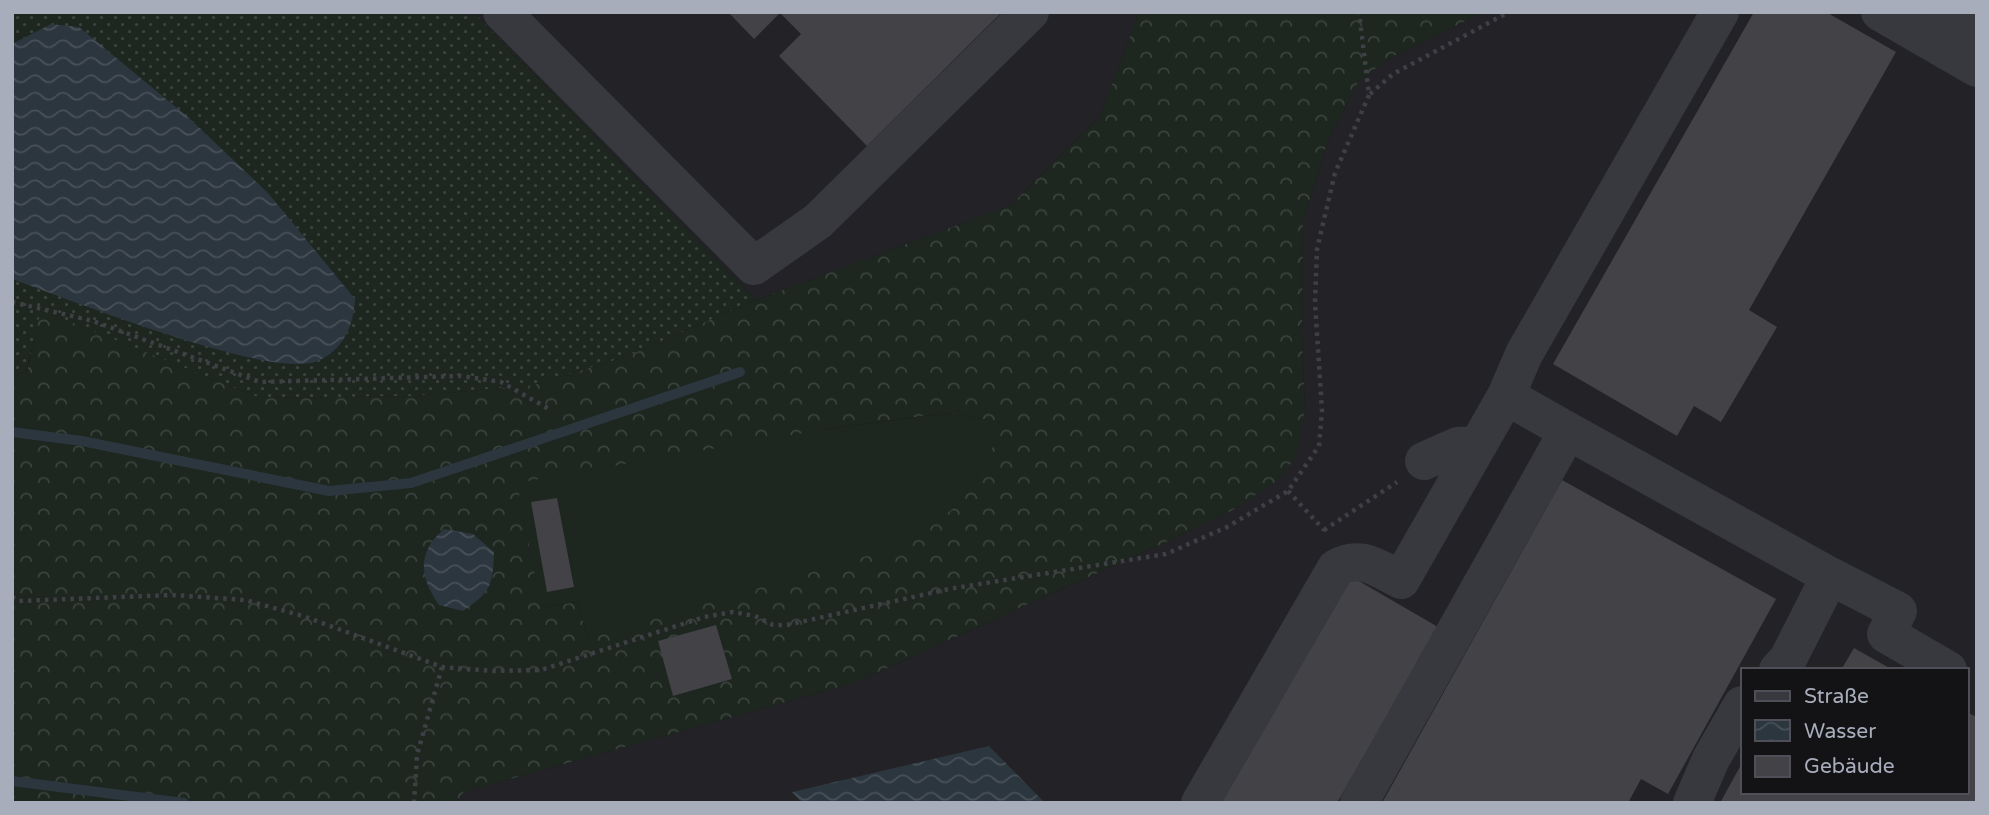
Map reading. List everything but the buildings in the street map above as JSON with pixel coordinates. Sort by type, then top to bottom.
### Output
[{"type":"lane","points":[[502,12],[754,266],[818,221],[1030,12]]},
{"type":"lane","points":[[1200,803],[1336,568],[1350,560],[1367,564],[1401,580],[1506,396],[1524,354],[1720,12]]},
{"type":"lane","points":[[1880,12],[1977,68]]},
{"type":"lane","points":[[1941,12],[1977,36]]},
{"type":"lane","points":[[1506,396],[1898,611],[1886,634],[1945,668]]},
{"type":"lane","points":[[1359,803],[1568,431]]},
{"type":"lane","points":[[1424,461],[1458,446],[1478,445]]},
{"type":"lane","points":[[1780,668],[1788,659],[1830,576]]},
{"type":"lane","points":[[1692,803],[1711,759],[1741,707]]},
{"type":"path","points":[[12,597],[19,601],[173,595],[245,600],[303,616],[442,667],[493,671],[541,670],[704,617],[733,612],[755,616],[773,625],[788,625],[811,617],[948,589],[1166,554],[1227,527],[1287,491],[1319,446],[1322,411],[1315,303],[1317,249],[1335,173],[1369,94],[1359,12]]},
{"type":"path","points":[[1369,94],[1393,74],[1509,12]]},
{"type":"path","points":[[12,302],[93,321],[260,382],[461,376],[501,382],[549,409]]},
{"type":"path","points":[[1324,530],[1424,461]]},
{"type":"path","points":[[414,803],[417,755],[442,667]]},
{"type":"shaded area","points":[[473,12],[1139,12],[1100,116],[1011,205],[756,300]]},
{"type":"shaded area","points":[[1484,12],[1977,12],[1977,803],[456,803],[464,792],[854,683],[1231,511],[1276,481],[1305,409],[1302,337],[1303,222],[1327,143],[1359,81],[1388,59]]},
{"type":"green space","points":[[12,12],[473,12],[756,300],[625,357],[534,385],[414,396],[260,398],[42,311],[26,371],[12,376]]},
{"type":"green space","points":[[1139,12],[1484,12],[1388,59],[1359,81],[1327,143],[1303,222],[1302,337],[1305,409],[1296,457],[1277,481],[1231,511],[854,683],[464,792],[456,803],[12,803],[12,376],[27,371],[41,310],[260,398],[414,396],[534,385],[625,357],[756,300],[1011,205],[1100,116]],"holes":[[[947,413],[1006,423],[588,638],[577,602],[541,607],[820,430]]]},
{"type":"green space","points":[[947,413],[1007,423],[959,504],[907,544],[588,638],[577,602],[541,607],[517,483],[820,430]]},
{"type":"water","points":[[51,24],[79,27],[189,118],[268,193],[355,299],[349,328],[333,352],[315,362],[290,364],[255,359],[166,334],[12,279],[12,44]]},
{"type":"water","points":[[444,529],[473,534],[494,552],[489,587],[463,611],[439,605],[432,595],[425,575],[425,556],[435,538]]},
{"type":"water","points":[[989,746],[1045,803],[802,803],[792,792]]},
{"type":"waterway","points":[[12,432],[82,441],[329,491],[411,483],[740,372]]},
{"type":"waterway","points":[[12,781],[184,803]]}]
